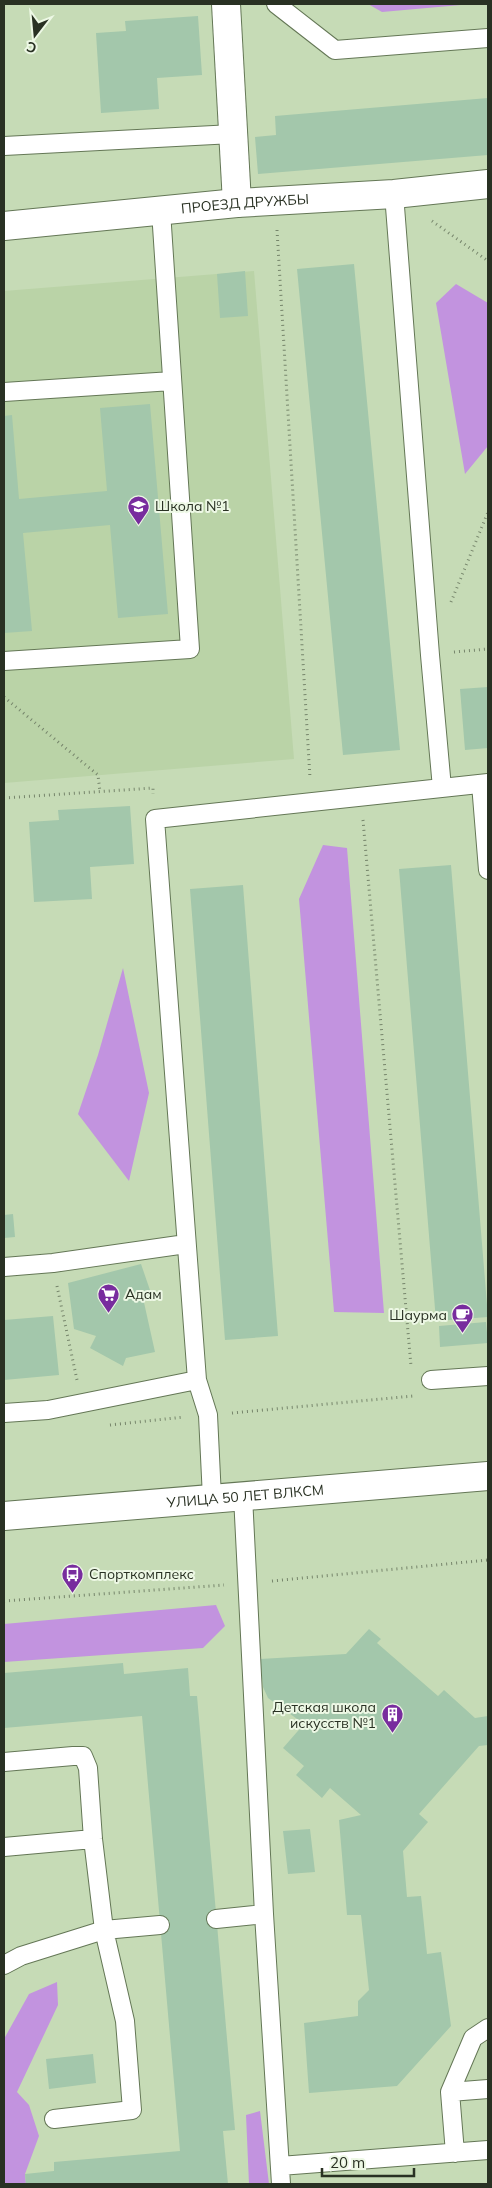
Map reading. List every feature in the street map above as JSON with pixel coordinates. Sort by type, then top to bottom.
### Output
[{"type":"street","points":[[226,4],[238,203]]},
{"type":"street","name":"ПРОЕЗД ДРУЖБЫ","points":[[4,226],[238,203],[394,194],[488,184]]},
{"type":"street","name":"УЛИЦА 50 ЛЕТ ВЛКСМ","points":[[4,1516],[488,1476]]},
{"type":"lane","points":[[276,4],[335,50],[488,38]]},
{"type":"lane","points":[[4,146],[233,134]]},
{"type":"lane","points":[[394,194],[442,788]]},
{"type":"lane","points":[[4,661],[190,649],[161,211]]},
{"type":"lane","points":[[4,392],[172,381]]},
{"type":"lane","points":[[212,1498],[208,1415],[197,1380],[155,819],[485,784],[488,870]]},
{"type":"lane","points":[[4,1267],[53,1263],[186,1244]]},
{"type":"lane","points":[[427,1388],[488,1376]]},
{"type":"lane","points":[[4,1413],[48,1410],[197,1380]]},
{"type":"lane","points":[[243,1496],[264,1914],[281,2184]]},
{"type":"lane","points":[[4,1762],[83,1756],[88,1768],[93,1839],[104,1930],[125,2021],[132,2110],[54,2119]]},
{"type":"lane","points":[[4,1847],[93,1839]]},
{"type":"lane","points":[[216,1919],[264,1914]]},
{"type":"lane","points":[[4,1965],[21,1956],[104,1930],[160,1925]]},
{"type":"lane","points":[[455,2153],[450,2092],[473,2038],[488,2028]]},
{"type":"lane","points":[[450,2092],[488,2088]]},
{"type":"lane","points":[[280,2166],[488,2150]]},
{"type":"path","points":[[394,194],[488,261]]},
{"type":"path","points":[[275,202],[311,802]]},
{"type":"path","points":[[448,610],[488,512]]},
{"type":"path","points":[[430,655],[488,649]]},
{"type":"path","points":[[4,697],[98,775],[100,792]]},
{"type":"path","points":[[4,798],[153,788],[155,819]]},
{"type":"path","points":[[361,797],[412,1376]]},
{"type":"path","points":[[53,1263],[82,1403]]},
{"type":"path","points":[[412,1386],[413,1396]]},
{"type":"path","points":[[101,1426],[413,1396],[427,1388]]},
{"type":"shaded area","points":[[368,4],[472,4],[382,12]]},
{"type":"shaded area","name":"Школа №1","points":[[254,271],[294,759],[4,783],[4,291]]},
{"type":"shaded area","points":[[456,284],[488,303],[488,446],[465,474],[436,303]]},
{"type":"shaded area","points":[[323,845],[347,848],[384,1313],[334,1312],[299,899]]},
{"type":"shaded area","points":[[123,968],[149,1093],[129,1181],[78,1114],[98,1055]]},
{"type":"shaded area","points":[[216,1605],[225,1626],[203,1648],[4,1662],[4,1624]]},
{"type":"shaded area","points":[[57,1982],[58,2005],[17,2092],[29,2105],[39,2136],[25,2174],[26,2184],[4,2184],[4,2039],[29,1994]]},
{"type":"shaded area","points":[[260,2111],[269,2184],[249,2184],[246,2115]]},
{"type":"building","points":[[198,16],[202,75],[157,78],[159,109],[101,113],[96,33],[126,31],[125,21]]},
{"type":"building","points":[[488,98],[488,155],[258,174],[255,137],[276,135],[275,116]]},
{"type":"building","points":[[354,264],[400,750],[343,755],[297,269]]},
{"type":"building","points":[[245,271],[248,316],[220,318],[217,274]]},
{"type":"building","points":[[150,404],[168,614],[118,618],[110,525],[23,533],[32,631],[4,633],[4,416],[12,415],[19,499],[107,491],[100,408]]},
{"type":"building","points":[[488,687],[488,748],[465,750],[460,689]]},
{"type":"building","points":[[130,806],[134,864],[90,867],[92,899],[34,902],[29,822],[59,820],[58,810]]},
{"type":"building","points":[[451,865],[488,1317],[436,1321],[399,869]]},
{"type":"building","points":[[243,885],[278,1336],[225,1340],[190,889]]},
{"type":"building","points":[[13,1214],[15,1237],[4,1238],[4,1215]]},
{"type":"building","name":"Адам","points":[[141,1264],[152,1296],[143,1298],[155,1352],[126,1358],[123,1366],[90,1348],[96,1336],[74,1329],[68,1283]]},
{"type":"building","points":[[53,1316],[59,1375],[4,1380],[4,1320]]},
{"type":"building","name":"Шаурма","points":[[486,1322],[488,1343],[440,1347],[439,1326]]},
{"type":"building","points":[[369,1629],[381,1639],[377,1643],[438,1696],[444,1690],[475,1718],[488,1716],[488,1745],[479,1746],[419,1814],[428,1822],[403,1851],[407,1897],[421,1896],[427,1954],[441,1952],[451,2026],[397,2086],[309,2093],[304,2023],[358,2016],[358,2001],[369,1990],[361,1915],[347,1915],[339,1820],[361,1815],[330,1788],[322,1798],[296,1775],[304,1766],[283,1748],[304,1724],[268,1698],[263,1687],[260,1659],[346,1654]]},
{"type":"building","points":[[123,1663],[124,1674],[188,1668],[190,1696],[197,1696],[235,2130],[223,2131],[228,2184],[26,2184],[25,2174],[54,2171],[54,2162],[180,2151],[142,1716],[4,1728],[4,1673]]},
{"type":"building","points":[[310,1829],[315,1872],[288,1874],[283,1831]]},
{"type":"building","points":[[93,2054],[96,2083],[49,2089],[46,2059]]},
{"type":"place","name":"Школа №1","points":[[139,525]]},
{"type":"place","name":"Адам","points":[[109,1313]]},
{"type":"place","name":"Шаурма","points":[[463,1334]]},
{"type":"place","name":"Спорткомплекс","points":[[73,1593]]},
{"type":"place","name":"Детская школа искусств №1","points":[[392,1734]]}]
